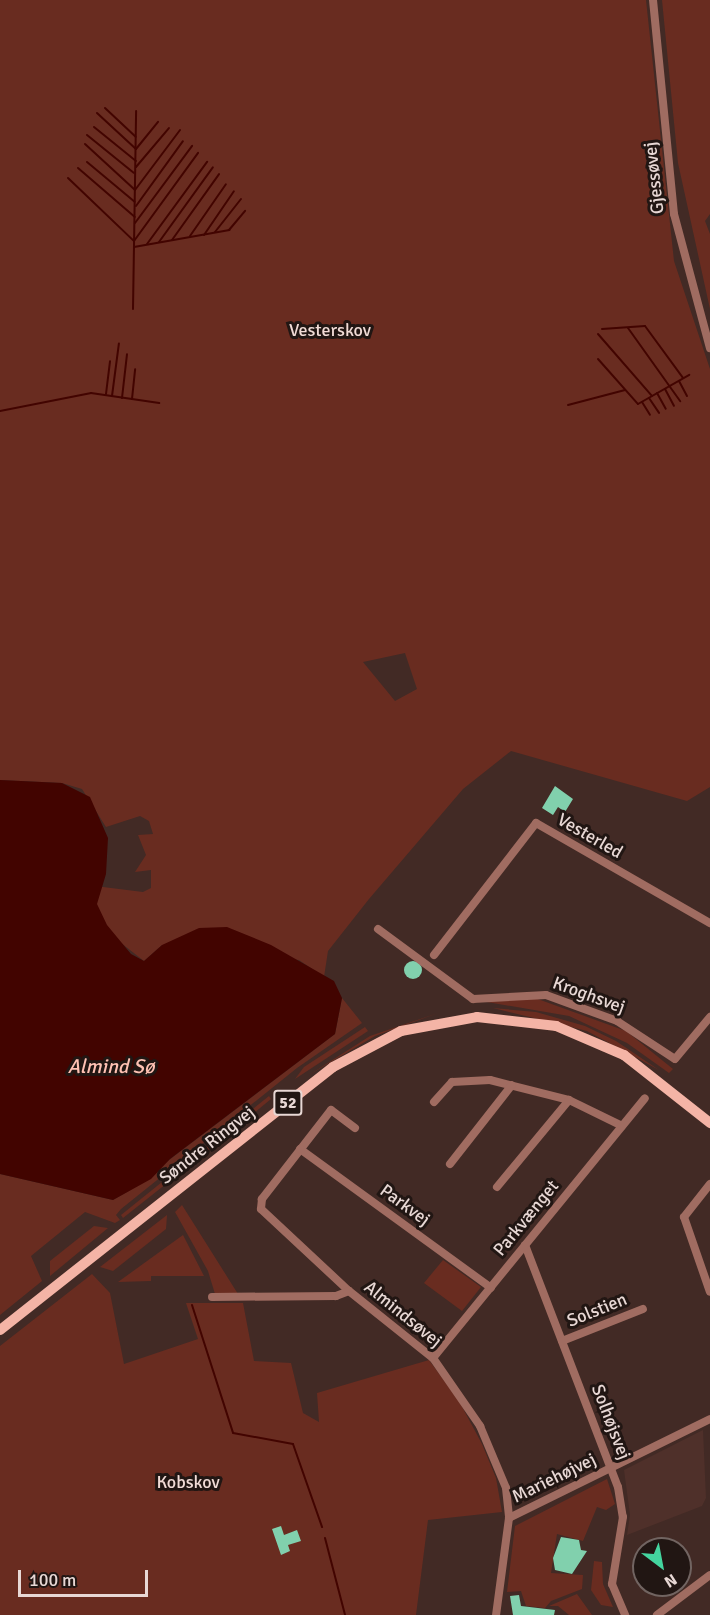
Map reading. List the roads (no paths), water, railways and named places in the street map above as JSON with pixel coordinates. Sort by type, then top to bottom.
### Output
[{"type":"main road","name":"Søndre Ringvej","points":[[0,1330],[333,1067],[401,1031],[477,1017],[556,1026],[624,1054],[710,1123]]},
{"type":"street","name":"Gjessøvej","points":[[653,0],[674,214],[710,348]]},
{"type":"street","name":"Vesterled","points":[[434,955],[536,823],[710,923]]},
{"type":"street","name":"Kroghsvej","points":[[378,929],[473,999],[546,995],[617,1021],[675,1059],[710,1017]]},
{"type":"street","points":[[434,1102],[452,1082],[481,1079],[568,1100],[622,1126]]},
{"type":"street","points":[[450,1164],[512,1085]]},
{"type":"street","name":"Parkvænget","points":[[433,1358],[645,1098]]},
{"type":"street","points":[[497,1187],[568,1100]]},
{"type":"street","name":"Almindsøvej","points":[[355,1128],[331,1110],[262,1199],[261,1209],[349,1291],[433,1358],[460,1392],[495,1456],[506,1488],[509,1518],[496,1615]]},
{"type":"street","name":"Parkvej","points":[[300,1149],[491,1288]]},
{"type":"street","points":[[710,1184],[684,1217],[710,1292]]},
{"type":"street","name":"Solhøjsvej","points":[[525,1245],[611,1469],[623,1517],[612,1584],[625,1615]]},
{"type":"street","points":[[212,1297],[336,1296],[349,1291]]},
{"type":"street","name":"Solstien","points":[[562,1341],[643,1309]]},
{"type":"street","name":"Mariehøjvej","points":[[509,1518],[710,1419]]},
{"type":"street","points":[[657,1615],[710,1575]]},
{"type":"water","name":"Almind Sø","points":[[0,780],[62,783],[90,797],[108,838],[106,874],[97,904],[107,925],[131,954],[144,961],[162,945],[199,928],[227,927],[271,945],[334,981],[342,998],[335,1034],[170,1159],[151,1179],[113,1200],[0,1174]]},
{"type":"waterway","points":[[105,108],[136,137]]},
{"type":"waterway","points":[[133,309],[136,111]]},
{"type":"waterway","points":[[97,113],[136,149],[158,122]]},
{"type":"waterway","points":[[94,127],[136,161]]},
{"type":"waterway","points":[[136,167],[169,128]]},
{"type":"waterway","points":[[85,144],[135,190],[180,130]]},
{"type":"waterway","points":[[87,135],[134,173]]},
{"type":"waterway","points":[[136,206],[183,141]]},
{"type":"waterway","points":[[135,223],[192,146]]},
{"type":"waterway","points":[[68,178],[134,241],[198,153]]},
{"type":"waterway","points":[[87,162],[135,202]]},
{"type":"waterway","points":[[147,244],[207,162]]},
{"type":"waterway","points":[[159,242],[213,167]]},
{"type":"waterway","points":[[78,168],[135,217]]},
{"type":"waterway","points":[[172,240],[219,174]]},
{"type":"waterway","points":[[190,236],[226,184]]},
{"type":"waterway","points":[[204,235],[234,191]]},
{"type":"waterway","points":[[215,232],[241,199]]},
{"type":"waterway","points":[[134,247],[229,230],[245,211]]},
{"type":"waterway","points":[[602,329],[645,326],[683,378]]},
{"type":"waterway","points":[[628,328],[680,401]]},
{"type":"waterway","points":[[598,334],[652,396]]},
{"type":"waterway","points":[[112,396],[119,343]]},
{"type":"waterway","points":[[122,398],[127,354]]},
{"type":"waterway","points":[[598,359],[638,404],[689,375]]},
{"type":"waterway","points":[[106,394],[110,361]]},
{"type":"waterway","points":[[132,399],[135,369]]},
{"type":"waterway","points":[[679,381],[687,396]]},
{"type":"waterway","points":[[665,389],[674,406]]},
{"type":"waterway","points":[[568,405],[625,390]]},
{"type":"waterway","points":[[0,411],[91,393],[159,403]]},
{"type":"waterway","points":[[657,393],[666,409]]},
{"type":"waterway","points":[[649,398],[659,413]]},
{"type":"waterway","points":[[642,402],[650,415]]},
{"type":"waterway","points":[[192,1305],[233,1433],[293,1444],[322,1527]]},
{"type":"waterway","points":[[325,1538],[345,1615]]},
{"type":"park label","name":"Vesterskov","points":[[330,330]]},
{"type":"park label","name":"Kobskov","points":[[188,1482]]}]
